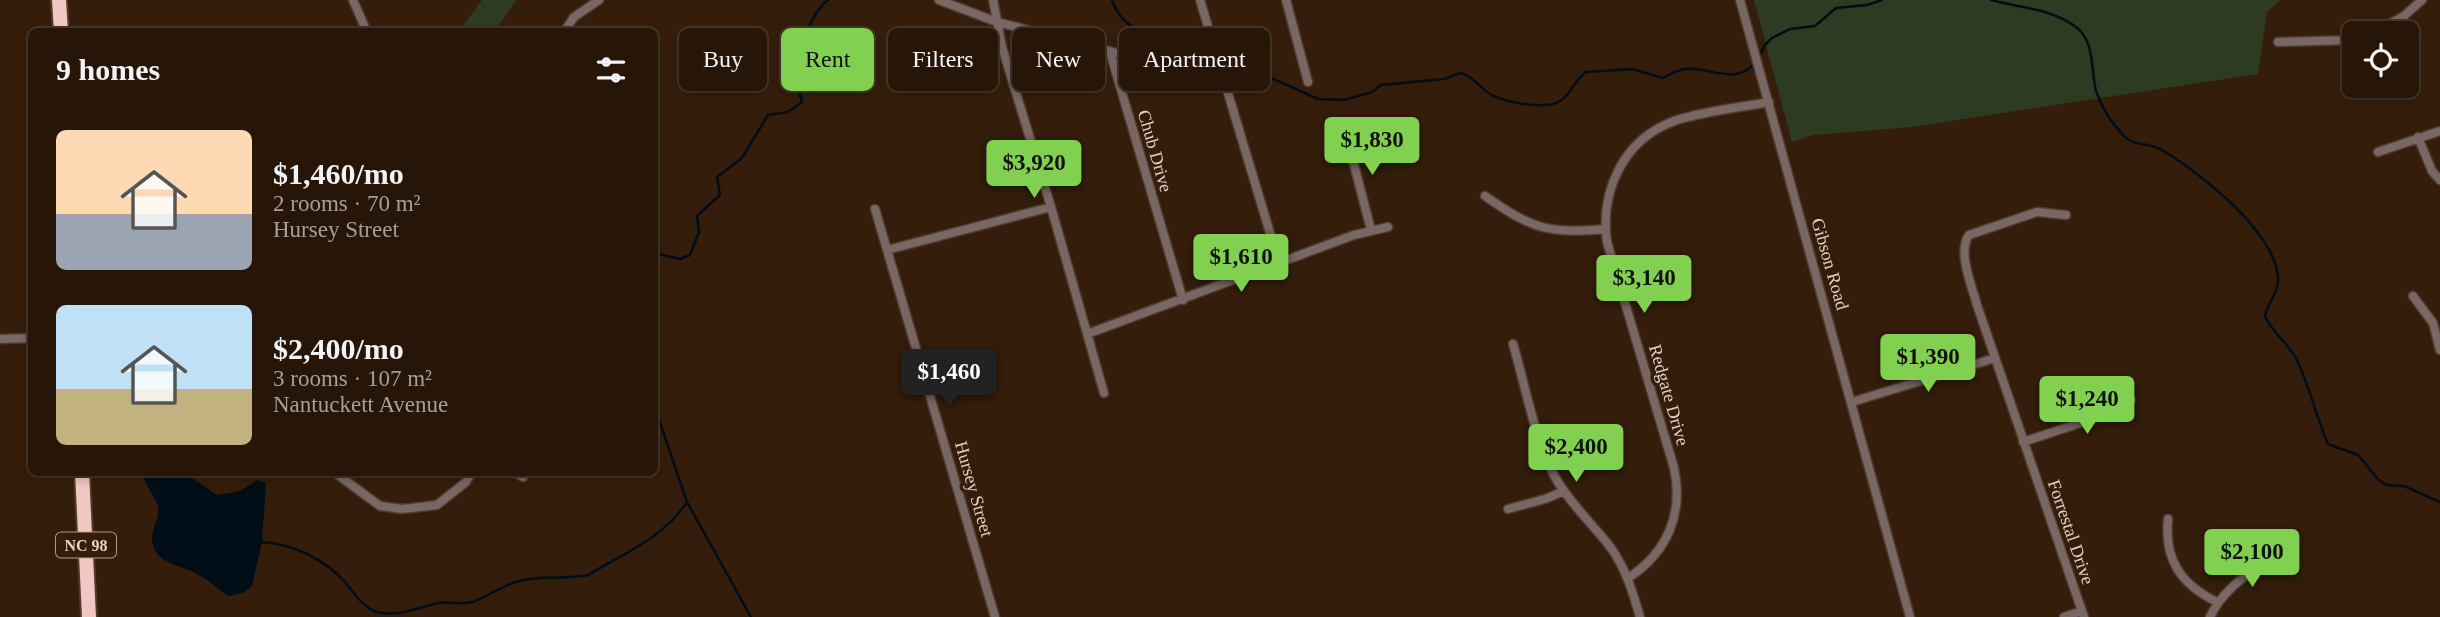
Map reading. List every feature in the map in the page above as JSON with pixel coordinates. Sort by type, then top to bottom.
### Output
[{"type":"highway","points":[[59,0],[61,28]]},
{"type":"highway","name":"NC 98","points":[[82,476],[89,617]]},
{"type":"street","points":[[354,0],[365,28]]},
{"type":"street","points":[[567,28],[574,18],[599,0]]},
{"type":"street","points":[[939,0],[997,22],[1119,54]]},
{"type":"street","points":[[993,0],[1002,47],[1104,393]]},
{"type":"street","points":[[1200,0],[1208,28]]},
{"type":"street","points":[[1286,0],[1308,82]]},
{"type":"street","name":"Gibson Road","points":[[1740,0],[1910,617]]},
{"type":"street","points":[[2395,21],[2422,0]]},
{"type":"street","points":[[2278,42],[2342,40]]},
{"type":"street","name":"Chub Drive","points":[[1110,52],[1183,300]]},
{"type":"street","points":[[1227,91],[1279,263]]},
{"type":"street","name":"Redgate Drive","points":[[1628,578],[1651,561],[1660,549],[1672,526],[1678,496],[1674,468],[1605,229],[1607,202],[1618,169],[1647,136],[1675,121],[1769,102]]},
{"type":"street","points":[[1345,130],[1371,230]]},
{"type":"street","points":[[2378,152],[2440,131]]},
{"type":"street","points":[[2418,137],[2432,171],[2440,180]]},
{"type":"street","points":[[1485,196],[1538,228],[1569,232],[1605,229]]},
{"type":"street","points":[[887,250],[1051,207]]},
{"type":"street","name":"Hursey Street","points":[[876,209],[995,617]]},
{"type":"street","name":"Forrestal Drive","points":[[2066,215],[2037,212],[2004,221],[1969,235],[1964,241],[1971,281],[1995,358],[2083,614]]},
{"type":"street","points":[[1087,334],[1371,230],[1388,227]]},
{"type":"street","points":[[2413,296],[2433,323],[2440,350]]},
{"type":"street","points":[[0,339],[28,338]]},
{"type":"street","points":[[1513,345],[1547,460],[1564,491],[1612,549],[1628,578],[1640,617]]},
{"type":"street","points":[[1852,402],[1995,358]]},
{"type":"street","points":[[2023,442],[2122,409],[2131,400]]},
{"type":"street","points":[[339,476],[380,506],[402,509],[437,505],[470,476]]},
{"type":"street","points":[[1508,509],[1564,491]]},
{"type":"street","points":[[2168,519],[2166,536],[2174,566],[2188,584],[2217,603]]},
{"type":"street","points":[[2210,617],[2217,603],[2278,550]]},
{"type":"street","points":[[2064,617],[2083,614]]},
{"type":"green space","points":[[482,0],[516,0],[497,28],[461,28]]},
{"type":"green space","points":[[1754,0],[2281,0],[2267,12],[2258,74],[1911,127],[1814,135],[1792,142]]},
{"type":"shaded area","points":[[186,476],[217,495],[240,491],[257,480],[266,483],[262,542],[252,586],[243,593],[228,596],[201,576],[157,554],[152,540],[158,507],[144,478]]},
{"type":"waterway","points":[[658,254],[680,259],[690,255],[699,232],[697,216],[720,195],[717,177],[742,158],[768,115],[788,112],[802,102],[795,77],[796,61],[811,21],[828,0]]},
{"type":"waterway","points":[[1112,0],[1119,14],[1135,28]]},
{"type":"waterway","points":[[1759,57],[1772,38],[1790,29],[1815,26],[1836,8],[1867,5],[1882,0]]},
{"type":"waterway","points":[[1991,0],[2056,16],[2082,33],[2089,48],[2096,91],[2107,115],[2119,131],[2132,142],[2162,150],[2196,173],[2235,207],[2266,245],[2275,264],[2278,282],[2265,316],[2297,360],[2328,444],[2358,455],[2386,485],[2404,486],[2440,502]]},
{"type":"waterway","points":[[1270,77],[1318,99],[1344,100],[1372,92],[1381,85],[1444,79],[1461,73],[1501,99],[1521,104],[1549,105],[1561,101],[1586,72],[1632,69],[1663,78],[1685,69],[1722,74],[1740,73],[1756,62]]},
{"type":"waterway","points":[[658,417],[687,502],[751,617]]},
{"type":"waterway","points":[[261,542],[308,554],[338,574],[367,607],[376,612],[392,613],[438,603],[470,602],[507,585],[528,579],[588,575],[655,535],[687,502]]}]
